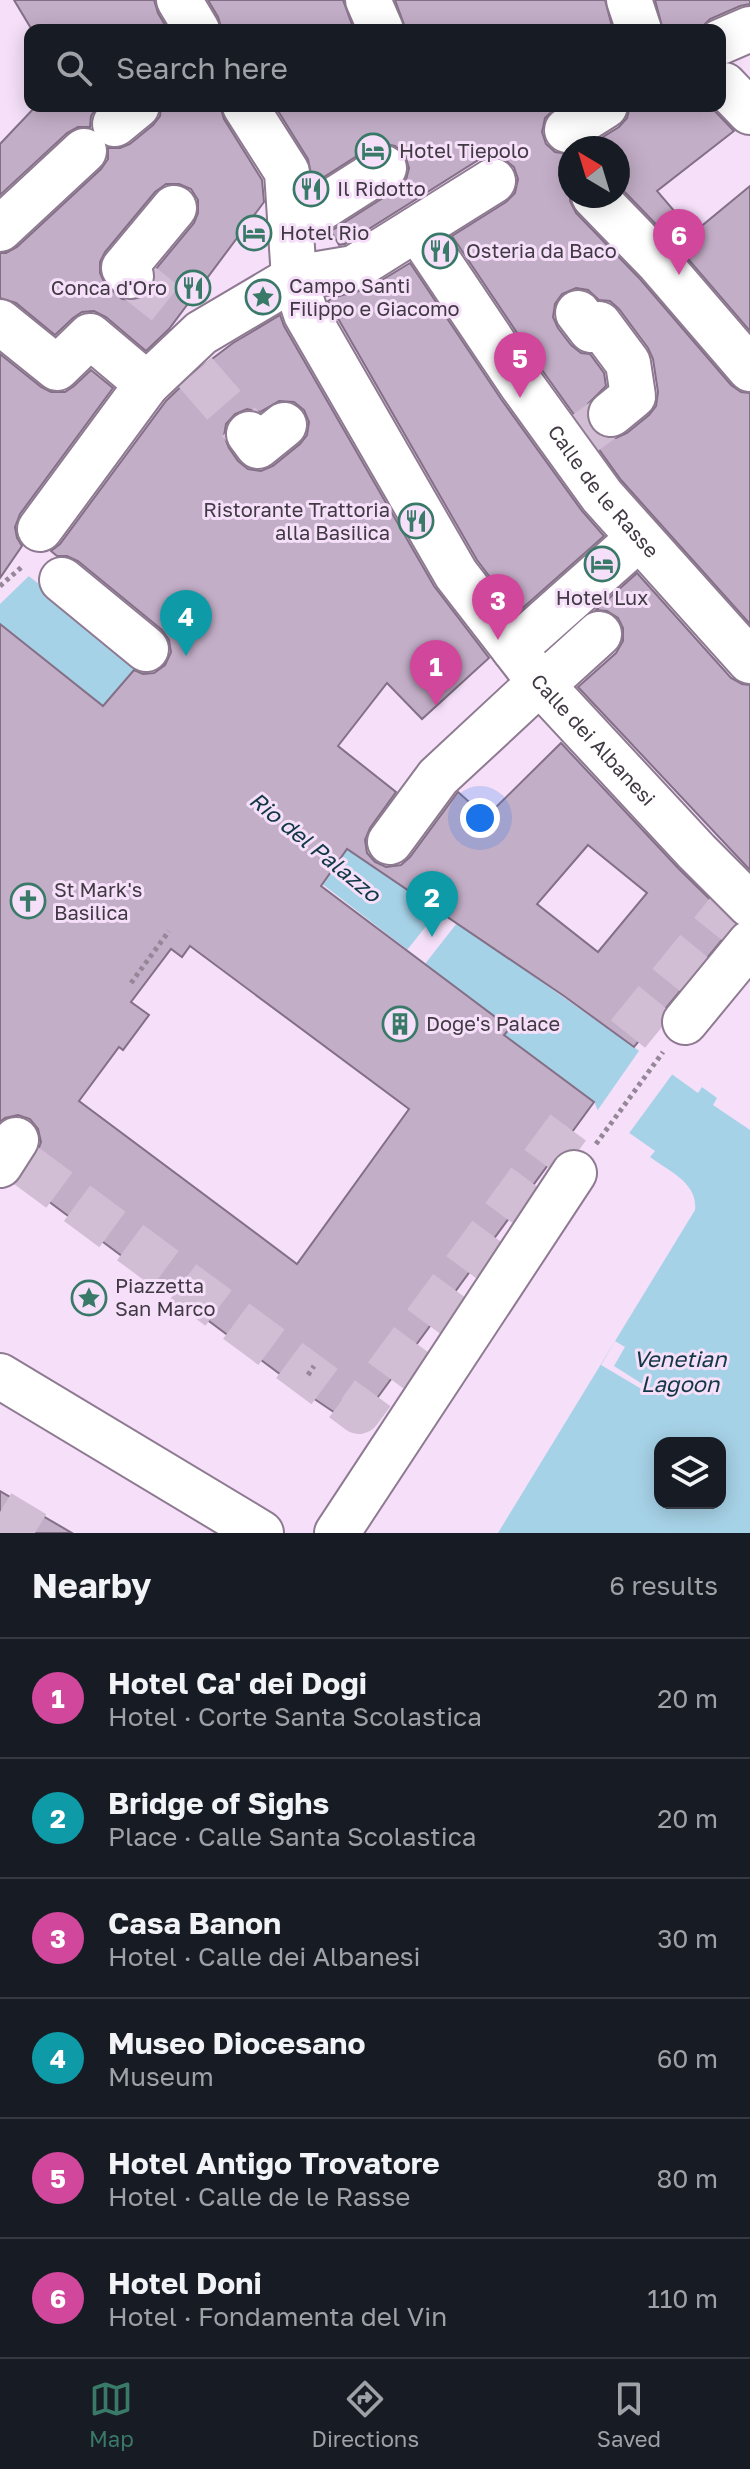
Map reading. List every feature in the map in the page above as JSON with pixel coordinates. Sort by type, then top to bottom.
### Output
[{"type":"street","points":[[179,0],[193,24]]},
{"type":"street","points":[[368,0],[378,24]]},
{"type":"street","points":[[629,0],[637,24]]},
{"type":"street","points":[[726,39],[750,29]]},
{"type":"street","points":[[249,112],[287,172],[290,225],[300,296]]},
{"type":"street","points":[[567,130],[596,112]]},
{"type":"street","points":[[0,229],[112,127]]},
{"type":"street","points":[[290,225],[384,168]]},
{"type":"street","points":[[146,649],[45,555],[115,426],[147,384],[189,343],[300,296],[497,184]]},
{"type":"street","points":[[121,276],[174,208]]},
{"type":"street","points":[[606,208],[658,262],[750,369]]},
{"type":"street","name":"Calle de le Rasse","points":[[417,229],[602,496],[750,661]]},
{"type":"street","name":"Calle dei Albanesi","points":[[300,296],[456,574],[541,684],[750,905]]},
{"type":"street","points":[[578,313],[591,330],[599,324],[628,363],[633,396],[611,414]]},
{"type":"street","points":[[0,322],[57,368],[90,336],[147,384]]},
{"type":"street","points":[[514,649],[639,538]]},
{"type":"street","points":[[390,842],[438,777],[536,686],[599,634]]},
{"type":"street","points":[[695,998],[750,943]]},
{"type":"street","points":[[337,1533],[390,1454],[490,1272],[565,1171]]},
{"type":"street","points":[[0,1376],[261,1533]]},
{"type":"path","points":[[0,586],[45,555]]},
{"type":"path","points":[[131,983],[169,931]]},
{"type":"path","points":[[617,1115],[652,1068]]},
{"type":"path","points":[[308,1375],[314,1366]]},
{"type":"water","points":[[0,554],[100,631],[371,860],[374,856],[380,860],[377,864],[698,1093],[702,1087],[717,1098],[713,1105],[750,1130],[750,1533],[498,1533],[695,1210],[695,1201],[681,1179],[650,1157],[655,1151],[598,1111],[594,1101],[504,1035],[509,1028],[321,883],[0,625]]},
{"type":"pier","points":[[14,558],[54,589],[52,593],[30,575],[0,604],[0,571]]},
{"type":"pier","points":[[439,910],[457,923],[425,964],[407,950]]},
{"type":"pier","points":[[641,1048],[674,1072],[627,1136],[595,1114]]},
{"type":"pier","points":[[615,1341],[625,1347],[614,1366],[652,1390],[650,1394],[601,1365]]},
{"type":"building","points":[[14,0],[154,0],[164,24],[28,24]]},
{"type":"building","points":[[208,0],[343,0],[352,24],[220,24]]},
{"type":"building","points":[[395,0],[605,0],[611,24],[404,24]]},
{"type":"building","points":[[655,0],[750,0],[750,4],[710,19],[705,24],[661,24]]},
{"type":"building","points":[[30,112],[94,112],[90,127],[78,127],[67,133],[0,195],[0,144]]},
{"type":"building","points":[[160,112],[222,112],[262,180],[264,202],[169,329],[146,351],[106,317],[94,311],[82,312],[55,335],[16,303],[0,298],[0,253],[17,247],[101,169],[108,159],[108,148],[130,144],[153,125]],"holes":[[[166,184],[179,184],[191,189],[198,200],[194,223],[155,270],[155,283],[148,294],[137,300],[122,299],[105,284],[100,273],[100,262],[105,252],[155,192]]]},
{"type":"building","points":[[279,112],[552,112],[545,118],[542,132],[546,144],[558,152],[558,208],[574,208],[640,279],[731,385],[741,392],[750,393],[750,624],[621,480],[452,236],[515,193],[518,179],[514,167],[504,159],[491,156],[480,159],[339,245],[331,231],[406,180],[409,168],[405,155],[395,146],[382,143],[313,184],[308,159]],"holes":[[[576,288],[588,290],[599,300],[610,301],[648,348],[653,359],[658,392],[656,406],[649,415],[616,438],[601,437],[592,430],[587,419],[588,404],[606,386],[604,373],[590,354],[581,353],[571,345],[553,317],[555,304],[562,294]]]},
{"type":"building","points":[[628,112],[716,112],[734,131],[657,191],[693,233],[750,186],[750,331],[677,246],[630,197],[630,136],[604,136],[619,127]]},
{"type":"building","points":[[410,263],[501,399],[582,511],[604,536],[517,613],[477,560],[328,301],[367,289]]},
{"type":"building","points":[[280,315],[434,586],[489,658],[422,719],[387,683],[338,746],[396,792],[370,828],[365,840],[367,853],[375,862],[386,867],[401,865],[458,792],[486,817],[561,743],[735,924],[634,1047],[347,849],[321,886],[510,1028],[504,1035],[594,1102],[356,1427],[304,1392],[20,1180],[41,1142],[38,1129],[30,1119],[18,1115],[0,1122],[0,624],[103,706],[134,670],[143,674],[154,673],[165,665],[171,652],[169,640],[162,630],[78,561],[57,556],[51,551],[60,544],[166,401],[200,368],[233,343]],"holes":[[[279,401],[294,402],[304,410],[309,422],[307,435],[273,466],[261,471],[248,469],[229,448],[224,436],[226,424],[235,414],[247,409],[260,412]],[[588,845],[647,893],[598,952],[537,904]],[[190,946],[409,1109],[297,1264],[79,1101],[119,1047],[123,1050],[149,1015],[131,1002],[171,949],[182,957]]]},
{"type":"building","points":[[0,354],[51,392],[65,392],[91,370],[113,388],[20,514],[15,527],[22,546],[0,578]]},
{"type":"building","points":[[637,573],[731,678],[750,685],[750,870],[578,687],[616,653],[623,641],[623,628],[618,618],[607,611],[596,610]]},
{"type":"building","points":[[0,1491],[72,1533],[0,1533]]},
{"type":"tunnel","points":[[131,276],[180,315]]},
{"type":"tunnel","points":[[195,372],[249,434]]},
{"type":"tunnel","points":[[573,442],[611,414]]},
{"type":"tunnel","points":[[628,1034],[740,896]]},
{"type":"tunnel","points":[[24,1164],[359,1412],[581,1110]]},
{"type":"tunnel","points":[[0,1512],[35,1533]]},
{"type":"place","name":"Hotel Tiepolo","points":[[373,151]]},
{"type":"place","name":"Il Ridotto","points":[[311,189]]},
{"type":"place","name":"Hotel Rio","points":[[254,233]]},
{"type":"place","name":"Osteria da Baco","points":[[440,251]]},
{"type":"place","name":"Hotel Doni","points":[[679,275]]},
{"type":"place","name":"Conca d'Oro","points":[[193,288]]},
{"type":"place","name":"Campo Santi Filippo e Giacomo","points":[[263,297]]},
{"type":"place","name":"Hotel Antigo Trovatore","points":[[520,398]]},
{"type":"place","name":"Ristorante Trattoria alla Basilica","points":[[416,521]]},
{"type":"place","name":"Hotel Lux","points":[[602,564]]},
{"type":"place","name":"Casa Banon","points":[[498,640]]},
{"type":"place","name":"Museo Diocesano","points":[[186,656]]},
{"type":"place","name":"Hotel Ca' dei Dogi","points":[[436,706]]},
{"type":"place","name":"St Mark's Basilica","points":[[28,901]]},
{"type":"place","name":"Bridge of Sighs","points":[[432,937]]},
{"type":"place","name":"Doge's Palace","points":[[400,1024]]},
{"type":"place","name":"Piazzetta San Marco","points":[[89,1298]]},
{"type":"water label","name":"Rio del Palazzo","points":[[315,847]]},
{"type":"water label","name":"Venetian Lagoon","points":[[680,1372]]}]
